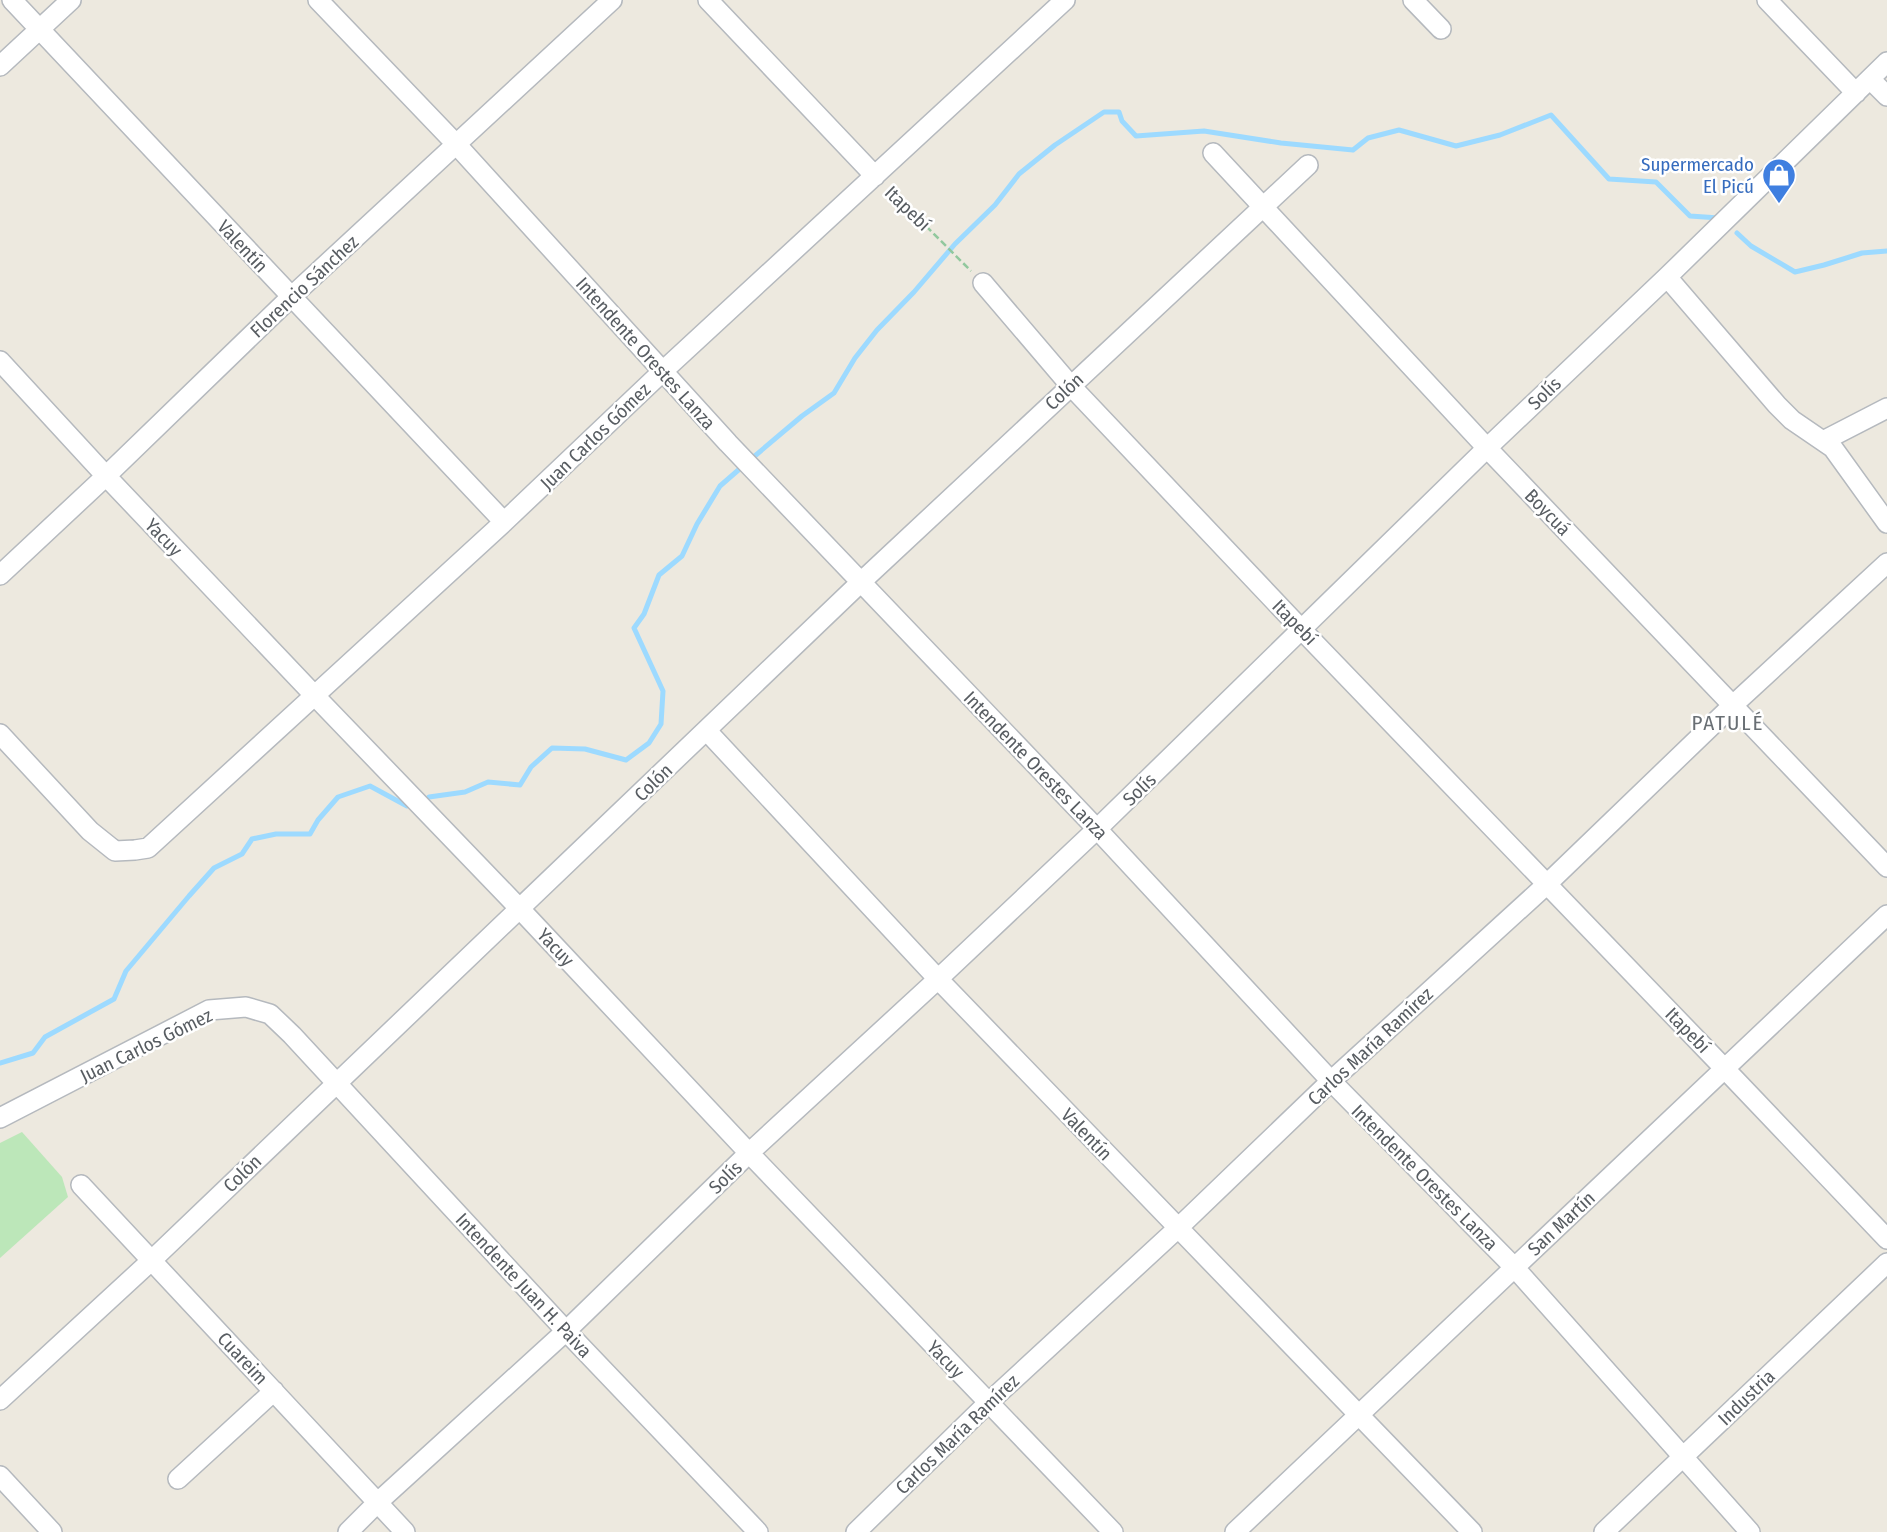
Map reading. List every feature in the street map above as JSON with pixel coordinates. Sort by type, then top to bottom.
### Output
[{"type":"street","name":"Valentín","points":[[12,0],[504,522]]},
{"type":"street","points":[[0,66],[71,0]]},
{"type":"street","name":"Intendente Orestes Lanza","points":[[318,0],[456,144],[728,443],[1097,829],[1331,1081],[1514,1267],[1750,1532]]},
{"type":"street","name":"Florencio Sánchez","points":[[0,575],[106,477],[291,297],[611,0]]},
{"type":"street","name":"Itapebí","points":[[708,0],[875,176]]},
{"type":"street","points":[[1413,0],[1441,29]]},
{"type":"street","points":[[1767,0],[1856,93]]},
{"type":"street","name":"Juan Carlos Gómez","points":[[0,734],[90,831],[115,850],[148,848],[504,522],[1063,1]]},
{"type":"street","name":"Solís","points":[[348,1532],[566,1331],[749,1153],[1097,829],[1887,62]]},
{"type":"street","points":[[1870,79],[1887,96]]},
{"type":"street","name":"Boycuá","points":[[1213,153],[1487,448],[1887,867]]},
{"type":"street","name":"Colón","points":[[0,1401],[152,1260],[861,582],[1308,165]]},
{"type":"street","points":[[1667,277],[1777,405],[1792,420],[1833,448],[1887,523]]},
{"type":"street","name":"Itapebí","points":[[983,283],[1070,385],[1887,1239]]},
{"type":"street","name":"Yacuy","points":[[0,361],[106,477],[1113,1532]]},
{"type":"street","points":[[1823,441],[1887,408]]},
{"type":"street","name":"Carlos María Ramírez","points":[[856,1532],[988,1403],[1178,1228],[1331,1081],[1546,885],[1732,706],[1887,563]]},
{"type":"street","name":"Valentín","points":[[707,731],[938,979],[1472,1532]]},
{"type":"street","name":"San Martín","points":[[1235,1532],[1887,915]]},
{"type":"street","name":"Juan Carlos Gómez","points":[[0,1118],[209,1010],[246,1007],[270,1014],[292,1034]]},
{"type":"street","name":"Intendente Juan H. Paiva","points":[[292,1034],[566,1331],[758,1532]]},
{"type":"street","name":"Cuareim","points":[[81,1185],[405,1532]]},
{"type":"street","name":"Industria","points":[[1604,1532],[1887,1263]]},
{"type":"street","points":[[178,1479],[274,1391]]},
{"type":"street","points":[[0,1476],[52,1532]]},
{"type":"path","name":"Itapebí","points":[[875,176],[983,283]]},
{"type":"green space","points":[[22,1132],[62,1177],[68,1197],[0,1258],[0,1143]]},
{"type":"waterway","points":[[750,460],[834,393],[855,358],[877,330],[955,244],[995,205],[1019,174],[1055,145],[1104,112],[1119,112],[1122,121],[1136,136],[1204,131],[1281,143],[1353,150],[1368,138],[1399,130],[1456,146],[1500,135],[1551,115],[1609,179],[1656,182],[1690,216],[1719,218]]},
{"type":"waterway","points":[[1737,233],[1751,246],[1795,272],[1862,253],[1887,251]]},
{"type":"waterway","points":[[429,797],[465,792],[488,782],[520,785],[531,767],[552,748],[585,749],[626,760],[649,743],[661,724],[663,691],[634,628],[644,614],[659,575],[682,556],[720,486],[743,466]]},
{"type":"waterway","points":[[0,1063],[33,1053],[45,1037],[114,999],[126,971],[189,896],[214,868],[242,854],[252,839],[276,834],[310,834],[338,797],[370,786],[407,806]]},
{"type":"place","name":"Supermercado El Picú","points":[[1779,205]]},
{"type":"district","name":"PATULÉ","points":[[1728,723]]}]
